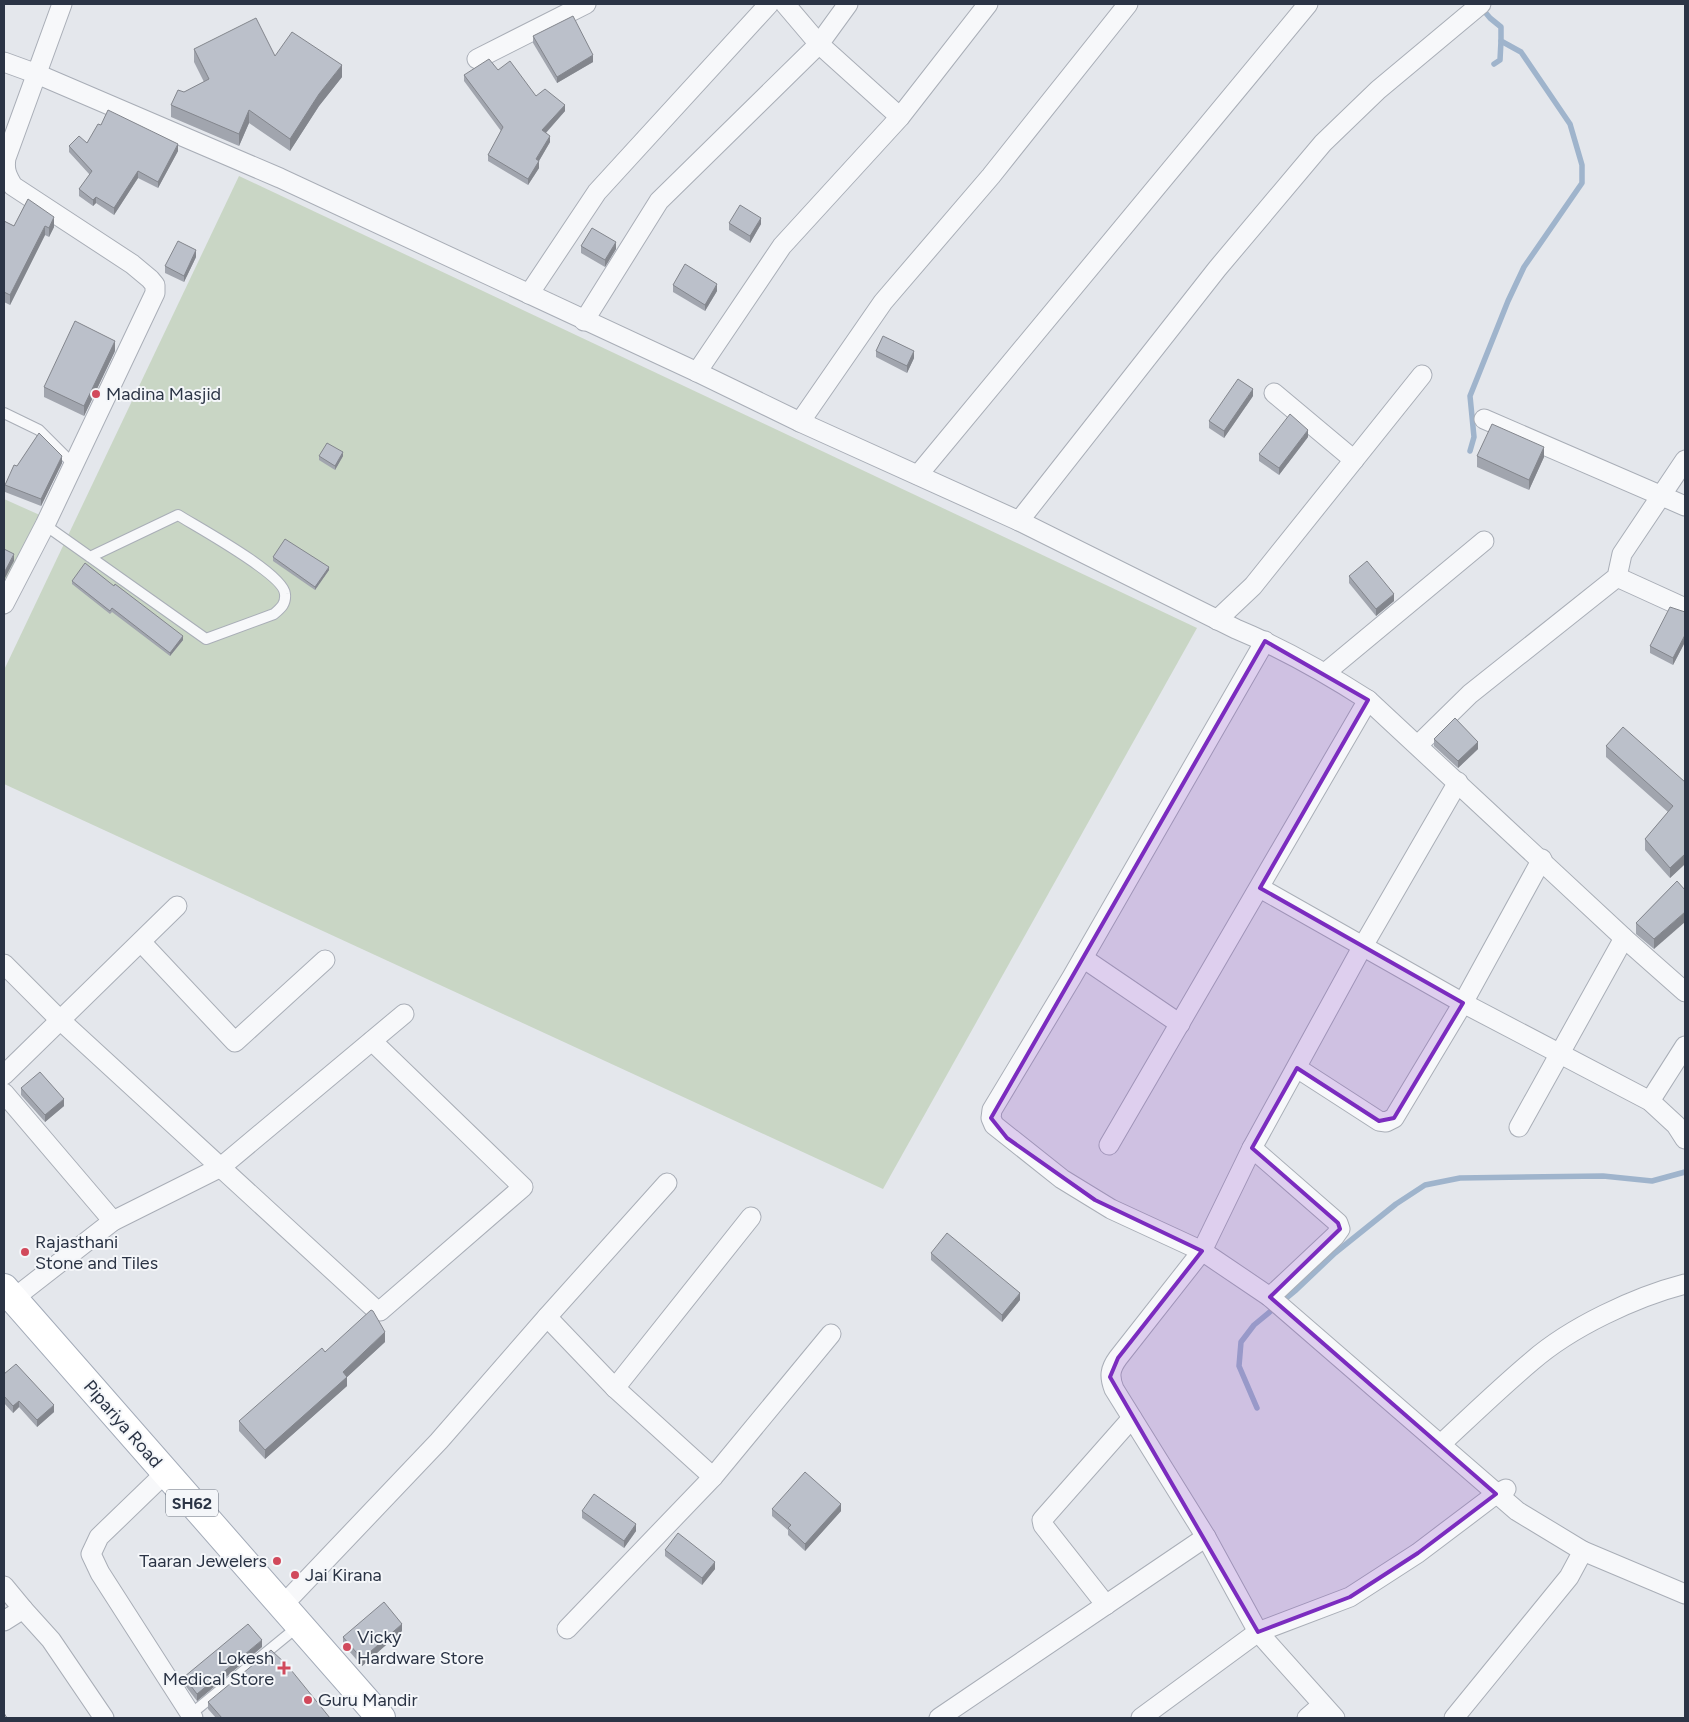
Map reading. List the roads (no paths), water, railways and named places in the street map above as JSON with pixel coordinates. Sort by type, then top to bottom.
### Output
[{"type":"main road","name":"Pipariya Road","points":[[7,1297],[158,1481],[364,1718]]},
{"type":"main road","name":"Pipariya Road","points":[[7,1297],[381,1718]]},
{"type":"street","points":[[4,604],[45,525],[155,293],[155,285],[132,264],[13,186],[7,176],[5,168],[6,158],[62,4]]},
{"type":"street","points":[[477,59],[586,4]]},
{"type":"street","points":[[529,294],[597,192],[770,4]]},
{"type":"street","points":[[785,4],[819,44],[900,117]]},
{"type":"street","points":[[584,321],[660,201],[819,44],[848,4]]},
{"type":"street","points":[[698,372],[782,246],[900,117],[988,4]]},
{"type":"street","points":[[800,422],[884,302],[991,176],[1128,4]]},
{"type":"street","points":[[918,475],[1308,4]]},
{"type":"street","points":[[1019,521],[1216,269],[1323,143],[1378,90],[1481,4]]},
{"type":"street","points":[[4,62],[37,74],[280,178],[584,321],[698,372],[800,422],[1019,521],[1217,620],[1265,641],[1325,673],[1368,700],[1542,859],[1624,938],[1685,992]]},
{"type":"street","points":[[1217,620],[1253,586],[1422,376]]},
{"type":"street","points":[[1274,393],[1354,460]]},
{"type":"street","points":[[1484,418],[1685,506]]},
{"type":"street","points":[[1418,745],[1470,694],[1617,576],[1622,554],[1685,460]]},
{"type":"street","points":[[1325,673],[1484,541]]},
{"type":"street","points":[[1617,576],[1685,608]]},
{"type":"street","points":[[1265,641],[1083,958],[992,1110],[990,1118],[1007,1138],[1062,1179],[1095,1200],[1202,1251],[1271,1297],[1441,1444],[1501,1491],[1517,1511],[1583,1552],[1685,1594]]},
{"type":"street","points":[[1109,1145],[1368,700]]},
{"type":"street","points":[[1306,1718],[1329,1712],[1258,1632],[1206,1537],[1114,1389],[1110,1377],[1111,1368],[1202,1251],[1252,1148],[1363,946],[1458,782]]},
{"type":"street","points":[[1297,1068],[1379,1121],[1390,1120],[1397,1114],[1464,1003],[1542,859]]},
{"type":"street","points":[[1260,888],[1464,1003],[1650,1101],[1676,1126],[1685,1139]]},
{"type":"street","points":[[4,1075],[59,1019],[177,906]]},
{"type":"street","points":[[1519,1127],[1624,938]]},
{"type":"street","points":[[140,942],[235,1042],[325,960]]},
{"type":"street","points":[[1083,958],[1180,1024]]},
{"type":"street","points":[[4,964],[59,1019],[375,1310],[380,1311],[523,1187],[372,1041]]},
{"type":"street","points":[[7,1297],[113,1221],[221,1168],[404,1014]]},
{"type":"street","points":[[1650,1101],[1685,1046]]},
{"type":"street","points":[[4,1093],[113,1221]]},
{"type":"street","points":[[1252,1148],[1338,1222],[1340,1229],[1336,1236],[1271,1297]]},
{"type":"street","points":[[282,1606],[439,1441],[546,1317],[668,1183]]},
{"type":"street","points":[[615,1388],[751,1217]]},
{"type":"street","points":[[1441,1444],[1533,1360],[1564,1338],[1657,1291],[1685,1284]]},
{"type":"street","points":[[546,1317],[615,1388],[713,1477]]},
{"type":"street","points":[[567,1629],[713,1477],[831,1334]]},
{"type":"street","points":[[1106,1605],[1043,1525],[1042,1520],[1132,1418]]},
{"type":"street","points":[[158,1481],[99,1537],[91,1554],[100,1573],[192,1716]]},
{"type":"street","points":[[1141,1718],[1258,1632],[1350,1597],[1418,1553],[1501,1491]]},
{"type":"street","points":[[939,1718],[1206,1537]]},
{"type":"street","points":[[1454,1718],[1569,1577],[1583,1552]]},
{"type":"street","points":[[4,1586],[51,1640],[104,1718]]},
{"type":"street","points":[[4,1621],[24,1609]]},
{"type":"lane","points":[[4,413],[39,430],[74,464]]},
{"type":"lane","points":[[45,525],[90,557],[206,639],[274,614],[283,606],[286,594],[278,580],[263,568],[178,514],[90,557]]},
{"type":"lane","points":[[192,1716],[290,1633]]},
{"type":"waterway","points":[[1470,451],[1474,437],[1470,396],[1508,301],[1524,267],[1582,183],[1582,165],[1570,124],[1521,52],[1501,41],[1501,27],[1485,12]]},
{"type":"waterway","points":[[1494,64],[1500,60],[1501,41]]},
{"type":"waterway","points":[[1257,1408],[1239,1366],[1241,1342],[1254,1325],[1295,1291],[1335,1253],[1396,1204],[1425,1185],[1460,1178],[1603,1176],[1652,1181],[1685,1172]]},
{"type":"place","name":"Madina Masjid","points":[[96,394]]},
{"type":"place","name":"Rajasthani Stone and Tiles","points":[[25,1252]]},
{"type":"place","name":"Taaran Jewelers","points":[[277,1561]]},
{"type":"place","name":"Jai Kirana","points":[[295,1575]]},
{"type":"place","name":"Vicky Hardware Store","points":[[347,1647]]},
{"type":"place","name":"Lokesh Medical Store","points":[[284,1668]]},
{"type":"place","name":"Guru Mandir","points":[[308,1700]]}]
